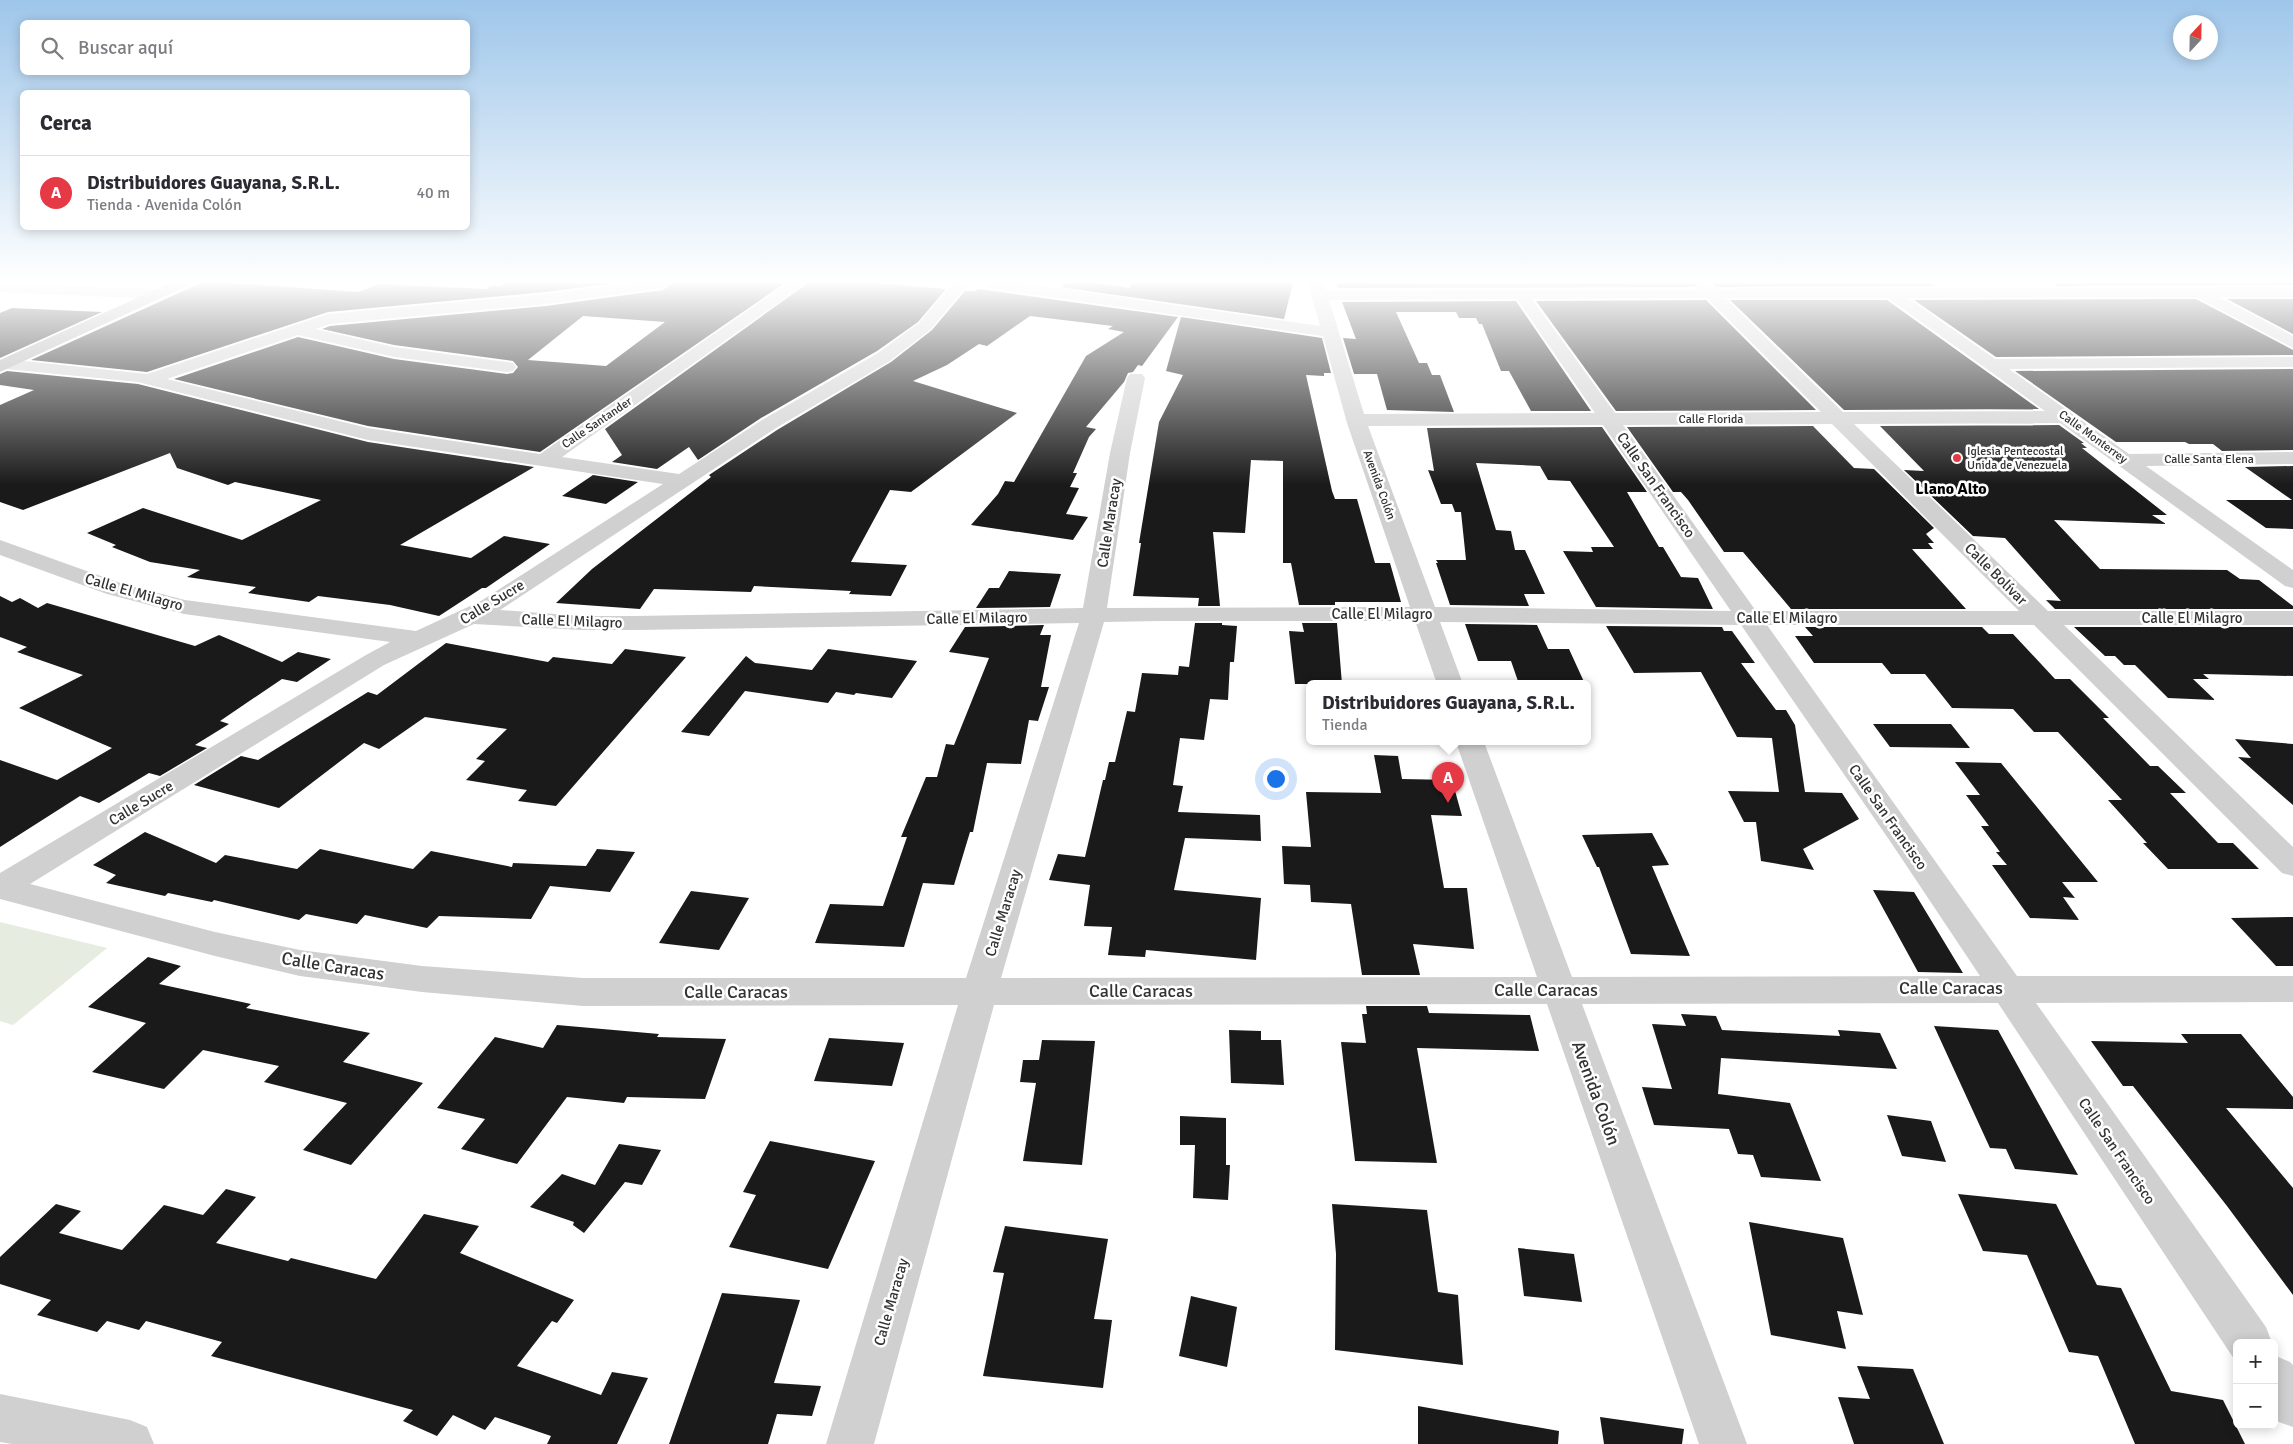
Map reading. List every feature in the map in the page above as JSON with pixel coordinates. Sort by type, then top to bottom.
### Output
[{"type":"main road","points":[[2,362],[24,350]]},
{"type":"main road","points":[[2,362],[26,350]]},
{"type":"street","points":[[149,380],[234,350]]},
{"type":"street","points":[[383,350],[507,367]]},
{"type":"street","name":"Calle Santander","points":[[543,461],[701,350]]},
{"type":"street","name":"Calle Sucre","points":[[0,888],[375,660],[472,616],[769,424],[892,350]]},
{"type":"street","name":"Avenida Colón","points":[[1336,350],[1357,420],[1449,680]]},
{"type":"street","name":"Calle San Francisco","points":[[1561,350],[1908,845],[2247,1339]]},
{"type":"street","name":"Calle Bolívar","points":[[1769,350],[2293,865]]},
{"type":"street","name":"Calle Monterrey","points":[[1971,350],[2293,581]]},
{"type":"street","points":[[2,362],[149,380],[368,434],[414,442],[681,480]]},
{"type":"street","points":[[1990,364],[2293,362]]},
{"type":"street","name":"Calle Maracay","points":[[850,1444],[980,992],[1094,616],[1120,453],[1136,378]]},
{"type":"street","name":"Calle Florida","points":[[1357,420],[2065,417]]},
{"type":"street","name":"Calle Santa Elena","points":[[2124,460],[2293,458]]},
{"type":"street","name":"Calle El Milagro","points":[[0,547],[115,589],[184,608],[421,639]]},
{"type":"street","name":"Calle El Milagro","points":[[472,616],[582,623],[1094,616],[1425,614],[1748,618],[2293,618]]},
{"type":"street","name":"Avenida Colón","points":[[1471,745],[1723,1444]]},
{"type":"street","name":"Calle Caracas","points":[[0,888],[215,944],[300,963],[422,979],[583,992],[2006,988],[2293,989]]},
{"type":"street","points":[[2278,1383],[2293,1404]]},
{"type":"street","points":[[0,1418],[130,1444]]},
{"type":"shaded area","points":[[0,922],[107,948],[13,1025],[0,1021]]},
{"type":"building","points":[[0,350],[17,350],[0,358]]},
{"type":"building","points":[[52,350],[212,350],[147,372],[31,360]]},
{"type":"building","points":[[258,350],[356,350],[394,359],[507,374],[513,373],[518,367],[513,361],[434,350],[540,350],[528,360],[606,366],[627,350],[687,350],[540,452],[368,426],[174,379]]},
{"type":"building","points":[[714,350],[878,350],[761,418],[698,460],[689,447],[657,469],[612,462],[622,455],[605,429]]},
{"type":"building","points":[[906,350],[969,350],[947,365],[913,381],[1017,413],[911,492],[890,490],[851,562],[907,565],[891,596],[849,594],[851,591],[754,586],[751,592],[654,589],[640,609],[556,603],[592,569],[711,477],[709,475],[777,430],[891,362]]},
{"type":"building","points":[[1095,350],[1153,350],[1142,366],[1138,365],[1133,372],[1128,373],[1124,382],[1086,427],[1096,429],[1089,437],[1073,473],[1077,473],[1070,487],[1079,488],[1066,514],[1088,517],[1073,540],[971,525],[998,494],[1005,481],[1014,482],[1086,356]]},
{"type":"building","points":[[1172,350],[1325,350],[1331,373],[1324,373],[1324,376],[1306,375],[1332,491],[1335,499],[1357,499],[1375,563],[1390,563],[1401,602],[1335,602],[1335,605],[1299,605],[1291,563],[1283,563],[1283,461],[1251,460],[1245,533],[1213,532],[1220,606],[1198,606],[1199,598],[1133,596],[1141,543],[1139,543],[1159,422],[1183,375],[1166,371]]},
{"type":"building","points":[[1347,350],[1413,350],[1419,363],[1427,363],[1432,375],[1440,375],[1454,412],[1387,410],[1377,374],[1354,374]]},
{"type":"building","points":[[1493,350],[1550,350],[1591,411],[1531,411],[1509,371],[1501,371]]},
{"type":"building","points":[[1572,350],[1756,350],[1816,410],[1616,411]]},
{"type":"building","points":[[1782,350],[1957,350],[2039,409],[1844,410]]},
{"type":"building","points":[[1986,350],[2293,350],[2293,355],[1996,357]]},
{"type":"building","points":[[2293,369],[2293,450],[2222,451],[2213,444],[2116,442],[2015,371]]},
{"type":"building","points":[[7,371],[138,384],[368,442],[534,467],[400,545],[471,558],[504,536],[550,544],[486,588],[482,588],[439,616],[390,605],[318,596],[309,602],[248,593],[256,587],[187,577],[200,570],[150,562],[112,547],[116,545],[87,533],[143,508],[242,540],[321,500],[235,482],[228,485],[177,468],[170,453],[23,510],[0,502],[0,405],[34,390],[0,385],[0,374]]},
{"type":"building","points":[[2059,425],[2084,443],[2081,443],[2087,448],[2082,448],[2167,515],[2152,515],[2166,524],[2054,520],[2100,569],[2227,570],[2240,579],[2259,580],[2293,606],[2293,609],[2055,609],[2046,600],[2061,601],[2005,538],[1973,536],[1904,470],[1924,471],[1880,426]]},
{"type":"building","points":[[1813,426],[1854,468],[1874,469],[1934,528],[1926,534],[1934,543],[1928,543],[1933,549],[1912,549],[1966,609],[1791,609],[1743,552],[1724,552],[1688,500],[1681,492],[1673,492],[1627,427]]},
{"type":"building","points":[[1602,427],[1647,492],[1627,492],[1659,547],[1663,547],[1681,577],[1698,578],[1713,609],[1596,607],[1563,551],[1593,552],[1591,547],[1614,547],[1570,481],[1548,480],[1540,466],[1476,463],[1496,530],[1511,531],[1515,550],[1525,550],[1545,594],[1524,594],[1529,606],[1450,605],[1436,560],[1466,560],[1461,512],[1455,512],[1452,504],[1441,504],[1428,470],[1434,471],[1427,428]]},
{"type":"building","points":[[2293,466],[2293,529],[2266,528],[2226,500],[2292,500],[2245,467]]},
{"type":"building","points":[[593,475],[638,482],[606,504],[562,496]]},
{"type":"building","points":[[1009,571],[1061,574],[1050,607],[976,608],[989,588],[999,588]]},
{"type":"building","points":[[0,596],[12,602],[20,598],[38,608],[47,603],[195,646],[219,635],[282,662],[298,652],[331,659],[297,682],[282,679],[220,721],[229,724],[195,745],[207,748],[160,776],[149,773],[99,803],[80,796],[0,847],[0,760],[57,780],[112,748],[19,708],[83,675],[17,652],[27,647],[0,637]]},
{"type":"building","points":[[1195,623],[1222,623],[1222,625],[1237,626],[1234,662],[1230,662],[1228,700],[1210,699],[1204,740],[1180,738],[1173,785],[1183,786],[1178,812],[1260,815],[1261,841],[1185,838],[1174,890],[1261,898],[1256,960],[1146,950],[1145,957],[1108,955],[1112,927],[1084,926],[1090,885],[1049,880],[1058,854],[1085,857],[1103,780],[1105,780],[1109,762],[1115,762],[1127,711],[1135,712],[1142,673],[1178,675],[1179,666],[1189,667]]},
{"type":"building","points":[[1302,623],[1337,623],[1342,680],[1306,680],[1306,684],[1295,684],[1289,631],[1304,632]]},
{"type":"building","points":[[1465,624],[1537,625],[1548,649],[1569,649],[1583,680],[1518,680],[1511,661],[1478,661]]},
{"type":"building","points":[[1044,625],[1040,635],[1051,635],[1041,687],[1049,687],[1038,721],[1029,720],[1021,764],[987,763],[973,832],[970,832],[954,885],[923,883],[904,947],[815,943],[830,904],[883,906],[907,837],[901,837],[926,777],[937,777],[946,744],[954,745],[989,658],[949,652],[965,627]]},
{"type":"building","points":[[1606,626],[1722,627],[1724,631],[1732,631],[1755,663],[1741,663],[1776,710],[1786,710],[1795,725],[1805,792],[1842,793],[1859,819],[1803,849],[1814,870],[1761,861],[1756,822],[1744,822],[1728,791],[1779,792],[1772,738],[1737,737],[1701,672],[1634,673]]},
{"type":"building","points":[[1805,627],[1982,627],[1989,634],[2013,634],[2055,679],[2070,679],[2109,718],[2103,718],[2150,766],[2158,766],[2186,793],[2170,793],[2218,843],[2233,843],[2259,869],[2168,869],[2143,843],[2147,843],[2108,800],[2122,800],[2058,732],[2034,732],[2013,709],[1952,708],[1925,674],[1891,674],[1882,663],[1814,663],[1795,636],[1813,636]]},
{"type":"building","points":[[2074,627],[2293,627],[2293,676],[2203,674],[2209,679],[2193,679],[2215,700],[2168,698],[2135,665],[2124,665],[2115,656],[2105,656]]},
{"type":"building","points":[[446,643],[548,662],[553,657],[612,664],[625,649],[686,657],[556,806],[518,801],[527,790],[466,780],[485,761],[476,759],[507,729],[425,717],[379,749],[364,743],[279,808],[194,785],[241,756],[258,760],[368,692],[377,695]]},
{"type":"building","points":[[828,649],[917,661],[892,698],[836,692],[828,703],[745,691],[709,736],[681,732],[746,656],[755,663],[812,670]]},
{"type":"building","points":[[1873,724],[1951,724],[1970,748],[1890,747]]},
{"type":"building","points":[[2235,739],[2293,744],[2293,805],[2238,757],[2251,758]]},
{"type":"building","points":[[1374,755],[1398,756],[1402,779],[1452,780],[1462,816],[1431,815],[1444,888],[1467,888],[1474,949],[1413,944],[1420,975],[1362,975],[1351,904],[1311,902],[1310,885],[1284,884],[1282,846],[1311,847],[1306,792],[1381,793]]},
{"type":"building","points":[[1955,762],[2001,763],[2098,882],[2062,882],[2075,898],[2063,897],[2079,920],[2030,918],[1992,865],[2007,865],[1996,852],[2000,852],[1981,826],[1989,826],[1966,795],[1980,795]]},
{"type":"building","points":[[145,832],[216,863],[225,855],[297,869],[320,849],[413,869],[431,851],[512,867],[513,863],[586,866],[597,849],[635,852],[610,892],[550,886],[531,919],[439,916],[427,928],[365,915],[357,924],[306,914],[299,920],[214,900],[212,902],[168,893],[165,896],[106,883],[116,875],[93,865]]},
{"type":"building","points":[[1652,833],[1669,865],[1652,866],[1690,956],[1631,954],[1599,867],[1597,867],[1582,835]]},
{"type":"building","points":[[1873,890],[1914,892],[1963,973],[1918,972]]},
{"type":"building","points":[[691,891],[749,898],[719,950],[659,943]]},
{"type":"building","points":[[2293,917],[2293,966],[2276,966],[2231,918]]},
{"type":"building","points":[[148,957],[181,966],[159,984],[251,1004],[246,1008],[370,1033],[343,1062],[423,1083],[351,1165],[303,1150],[347,1103],[264,1082],[279,1066],[203,1050],[164,1089],[92,1072],[146,1023],[88,1007]]},
{"type":"building","points":[[1366,1006],[1427,1006],[1429,1013],[1530,1015],[1539,1051],[1417,1048],[1437,1163],[1355,1161],[1341,1042],[1366,1043],[1362,1014],[1367,1014]]},
{"type":"building","points":[[1681,1014],[1716,1016],[1722,1030],[1840,1036],[1838,1030],[1880,1033],[1897,1069],[1721,1058],[1718,1094],[1790,1103],[1821,1181],[1761,1177],[1753,1155],[1738,1154],[1729,1129],[1654,1125],[1642,1087],[1672,1089],[1652,1024],[1686,1026]]},
{"type":"building","points":[[557,1025],[659,1034],[657,1037],[726,1039],[705,1099],[627,1097],[624,1103],[567,1097],[517,1164],[461,1149],[485,1119],[437,1108],[495,1037],[543,1048]]},
{"type":"building","points":[[1934,1026],[1998,1030],[2078,1175],[2015,1169],[2006,1149],[1990,1148]]},
{"type":"building","points":[[1229,1030],[1261,1031],[1261,1040],[1281,1040],[1284,1085],[1231,1083]]},
{"type":"building","points":[[2181,1034],[2241,1034],[2293,1097],[2293,1109],[2226,1108],[2293,1188],[2293,1295],[2227,1206],[2133,1086],[2123,1086],[2091,1041],[2188,1043]]},
{"type":"building","points":[[829,1038],[904,1043],[892,1086],[814,1081]]},
{"type":"building","points":[[1042,1040],[1095,1041],[1082,1165],[1023,1161],[1036,1083],[1020,1082],[1023,1060],[1039,1060]]},
{"type":"building","points":[[1887,1115],[1931,1121],[1946,1162],[1902,1156]]},
{"type":"building","points":[[1180,1116],[1226,1118],[1226,1165],[1230,1165],[1228,1200],[1193,1198],[1195,1145],[1180,1145]]},
{"type":"building","points":[[770,1141],[875,1161],[828,1269],[729,1247],[756,1195],[743,1192]]},
{"type":"building","points":[[619,1144],[661,1150],[642,1185],[625,1182],[584,1233],[573,1225],[574,1222],[530,1207],[562,1174],[595,1185]]},
{"type":"building","points":[[226,1189],[256,1197],[216,1243],[288,1261],[291,1258],[376,1279],[424,1214],[479,1226],[460,1253],[574,1300],[557,1323],[552,1321],[517,1366],[601,1395],[612,1372],[648,1378],[617,1444],[547,1444],[551,1436],[495,1417],[485,1430],[453,1415],[437,1436],[403,1421],[413,1410],[211,1356],[222,1342],[146,1321],[139,1330],[107,1321],[97,1332],[37,1315],[51,1300],[0,1284],[0,1257],[56,1204],[81,1211],[59,1233],[122,1250],[164,1205],[203,1215]]},
{"type":"building","points":[[1958,1194],[2056,1204],[2097,1285],[2121,1288],[2171,1391],[2223,1400],[2233,1420],[2233,1429],[2238,1429],[2245,1444],[2135,1444],[2098,1356],[2069,1352],[2027,1255],[1983,1251]]},
{"type":"building","points":[[1332,1204],[1427,1210],[1438,1292],[1458,1295],[1463,1365],[1335,1350],[1336,1254]]},
{"type":"building","points":[[1749,1222],[1843,1238],[1863,1315],[1837,1311],[1846,1349],[1771,1335]]},
{"type":"building","points":[[1005,1226],[1108,1239],[1094,1319],[1112,1320],[1103,1388],[983,1376],[1004,1273],[993,1272]]},
{"type":"building","points":[[1518,1248],[1574,1254],[1582,1302],[1524,1296]]},
{"type":"building","points":[[722,1293],[800,1300],[774,1383],[821,1386],[812,1416],[777,1414],[768,1444],[669,1444]]},
{"type":"building","points":[[1191,1296],[1237,1307],[1227,1367],[1179,1356]]},
{"type":"building","points":[[1857,1366],[1913,1369],[1944,1444],[1854,1444],[1838,1397],[1870,1399]]},
{"type":"building","points":[[1418,1406],[1559,1431],[1558,1444],[1418,1444]]},
{"type":"building","points":[[1600,1417],[1684,1429],[1682,1444],[1604,1444]]},
{"type":"place","name":"Iglesia Pentecostal Unida de Venezuela","points":[[1957,458]]},
{"type":"place","name":"Distribuidores Guayana, S.R.L.","points":[[1448,803]]},
{"type":"district","name":"Llano Alto","points":[[1951,489]]}]
